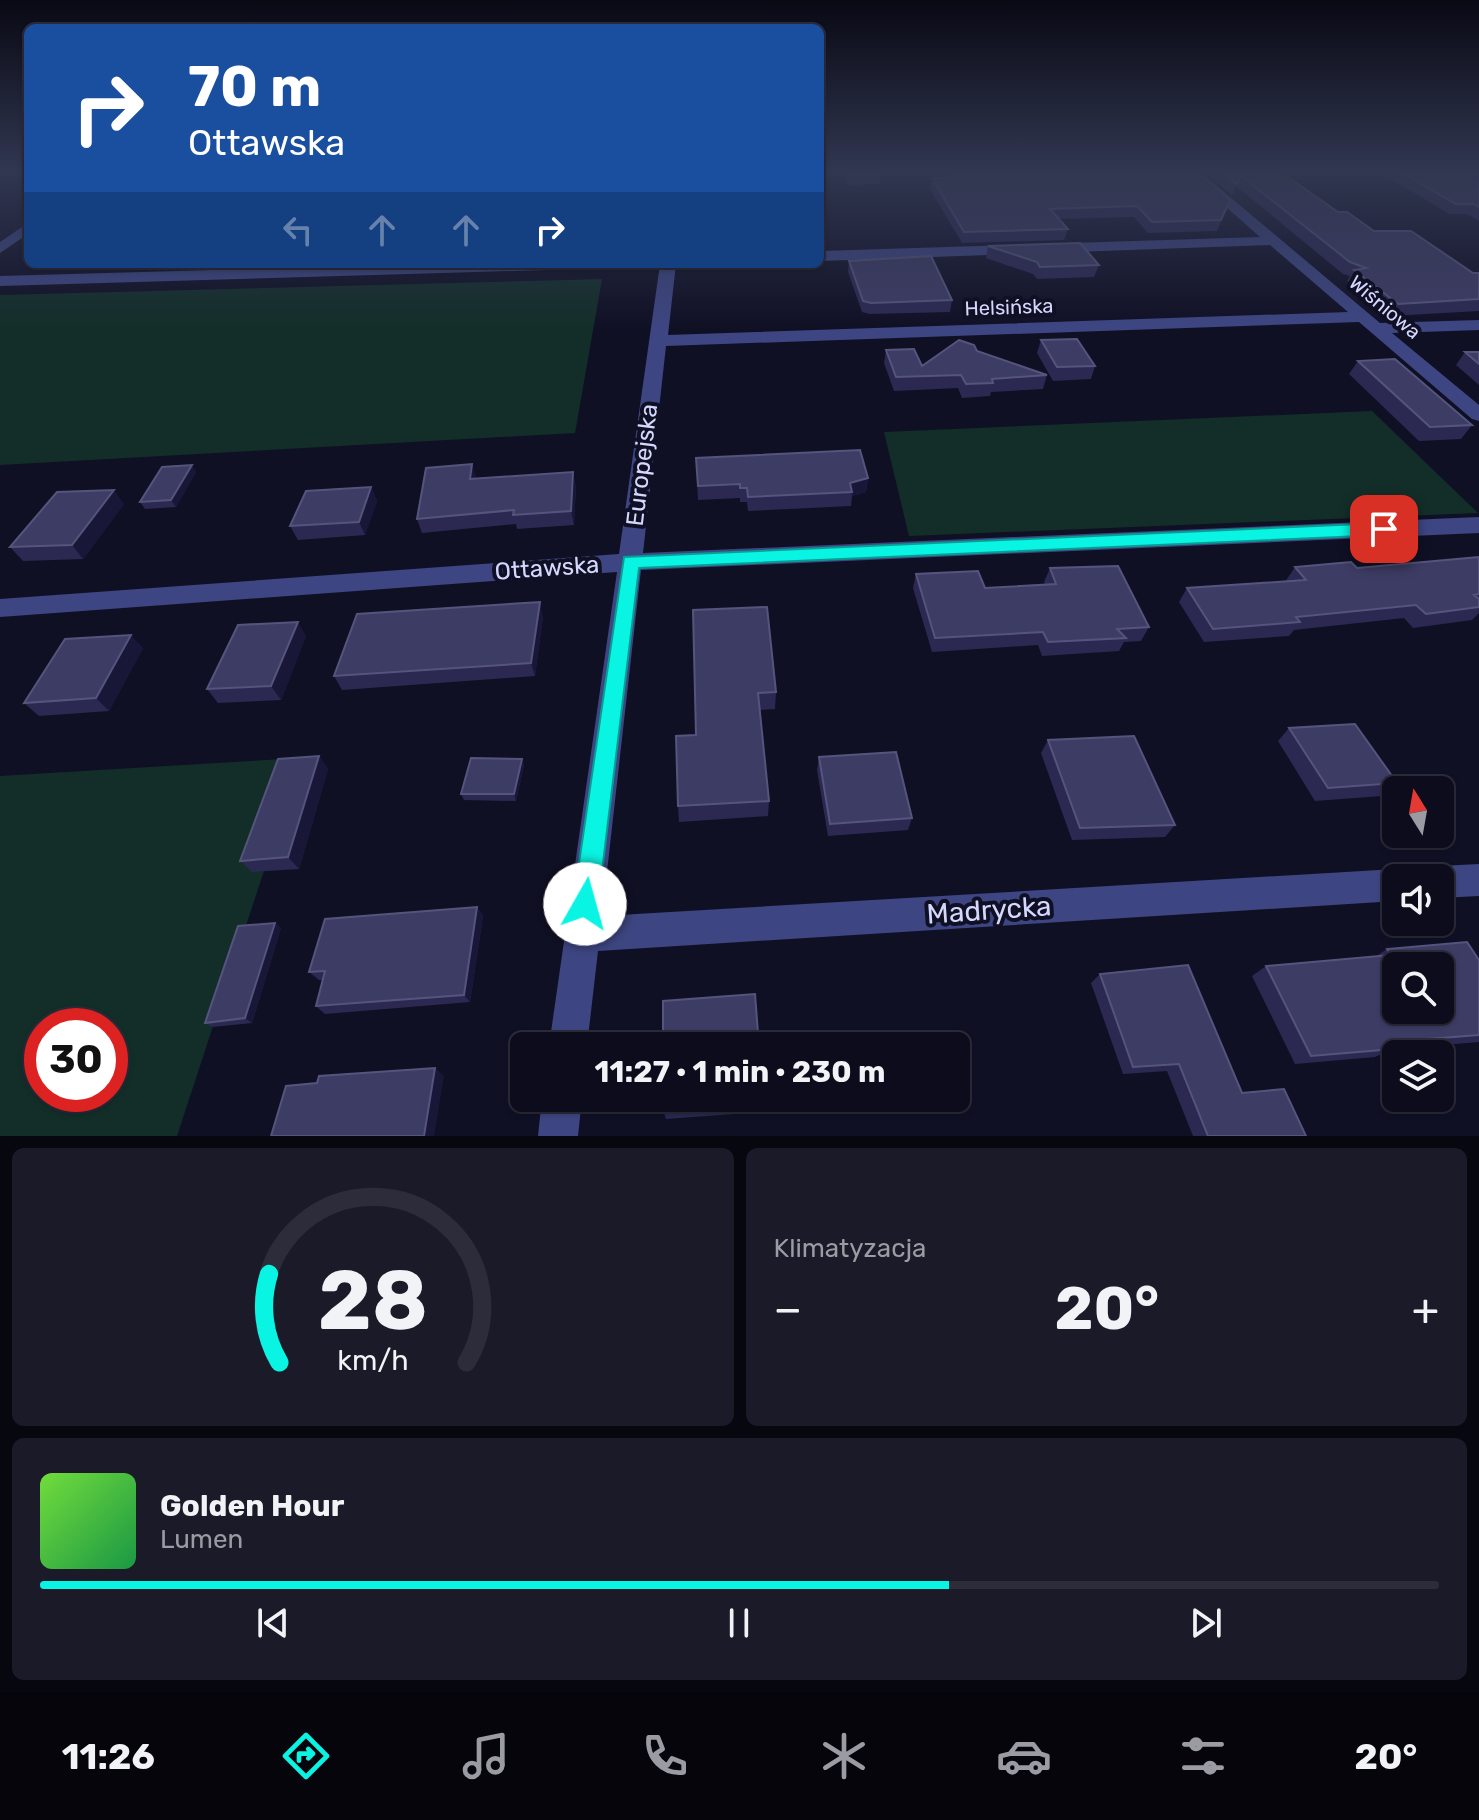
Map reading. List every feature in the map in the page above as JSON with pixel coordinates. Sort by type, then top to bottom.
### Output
[{"type":"street","name":"Wiśniowa","points":[[1253,223],[1479,415]]},
{"type":"street","points":[[0,249],[24,230]]},
{"type":"street","points":[[824,256],[1274,241]]},
{"type":"street","points":[[0,281],[206,270],[320,268]]},
{"type":"street","name":"Europejska","points":[[570,1032],[667,268]]},
{"type":"street","name":"Helsińska","points":[[658,341],[1363,317]]},
{"type":"street","points":[[1377,328],[1479,325]]},
{"type":"street","name":"Ottawska","points":[[0,608],[630,562],[1479,525]]},
{"type":"street","points":[[1454,881],[1479,880]]},
{"type":"street","name":"Madrycka","points":[[581,935],[1382,886]]},
{"type":"street","points":[[558,1136],[561,1112]]},
{"type":"green space","points":[[602,279],[575,433],[0,465],[0,295]]},
{"type":"green space","points":[[1372,411],[1478,513],[909,536],[884,432]]},
{"type":"green space","points":[[301,758],[177,1136],[0,1136],[0,776]]},
{"type":"building","points":[[959,223],[1063,223],[1068,229],[964,232]]},
{"type":"building","points":[[1301,223],[1363,223],[1374,231],[1411,231],[1473,273],[1479,273],[1479,299],[1398,304],[1354,270],[1366,268],[1350,262]]},
{"type":"building","points":[[1080,243],[1099,265],[1040,267],[1037,262],[988,246]]},
{"type":"building","points":[[931,256],[952,300],[863,301],[849,261]]},
{"type":"building","points":[[1077,339],[1095,366],[1057,367],[1041,340]]},
{"type":"building","points":[[959,340],[974,345],[977,351],[1047,375],[966,384],[961,375],[896,377],[886,350],[914,349],[922,366]]},
{"type":"building","points":[[1465,352],[1479,352],[1479,364]]},
{"type":"building","points":[[1395,359],[1472,425],[1430,427],[1358,361]]},
{"type":"building","points":[[860,450],[868,478],[850,483],[852,492],[748,497],[747,488],[740,488],[740,484],[698,486],[696,458]]},
{"type":"building","points":[[472,464],[470,479],[573,472],[571,511],[513,515],[514,510],[417,519],[426,468]]},
{"type":"building","points":[[192,465],[171,500],[140,502],[162,467]]},
{"type":"building","points":[[371,487],[359,522],[290,526],[306,491]]},
{"type":"building","points":[[114,490],[72,545],[10,547],[57,492]]},
{"type":"building","points":[[1479,557],[1479,594],[1474,595],[1479,599],[1479,607],[1426,614],[1416,605],[1296,617],[1300,622],[1213,629],[1187,588],[1306,580],[1295,567],[1351,562],[1357,568]]},
{"type":"building","points":[[1118,566],[1149,627],[1117,629],[1126,638],[1048,642],[1043,632],[935,638],[916,574],[978,571],[985,588],[1056,584],[1050,568]]},
{"type":"building","points":[[540,602],[531,663],[334,676],[357,614]]},
{"type":"building","points":[[767,607],[776,692],[758,693],[769,801],[678,806],[676,736],[696,735],[693,610]]},
{"type":"building","points":[[298,622],[271,686],[207,689],[238,625]]},
{"type":"building","points":[[131,635],[96,698],[24,703],[65,639]]},
{"type":"building","points":[[1355,724],[1392,776],[1382,776],[1382,784],[1328,788],[1289,728]]},
{"type":"building","points":[[1134,736],[1175,825],[1080,828],[1048,740]]},
{"type":"building","points":[[896,752],[912,818],[830,824],[819,757]]},
{"type":"building","points":[[319,756],[288,857],[240,861],[278,759]]},
{"type":"building","points":[[471,758],[522,759],[514,794],[461,794]]},
{"type":"building","points":[[477,907],[464,995],[316,1006],[325,971],[309,972],[325,919]]},
{"type":"building","points":[[275,923],[245,1018],[205,1023],[238,926]]},
{"type":"building","points":[[1467,942],[1479,960],[1479,1035],[1382,1040],[1382,1050],[1311,1056],[1266,966],[1382,956],[1382,1024],[1454,1024],[1454,952],[1389,952],[1387,949]]},
{"type":"building","points":[[1188,965],[1242,1093],[1284,1089],[1306,1136],[1208,1136],[1179,1064],[1133,1067],[1100,974]]},
{"type":"building","points":[[755,994],[758,1032],[663,1032],[663,1001]]},
{"type":"building","points":[[435,1068],[424,1136],[271,1136],[286,1086],[317,1083],[319,1076]]},
{"type":"route","points":[[585,904],[630,562],[1384,529]]}]
